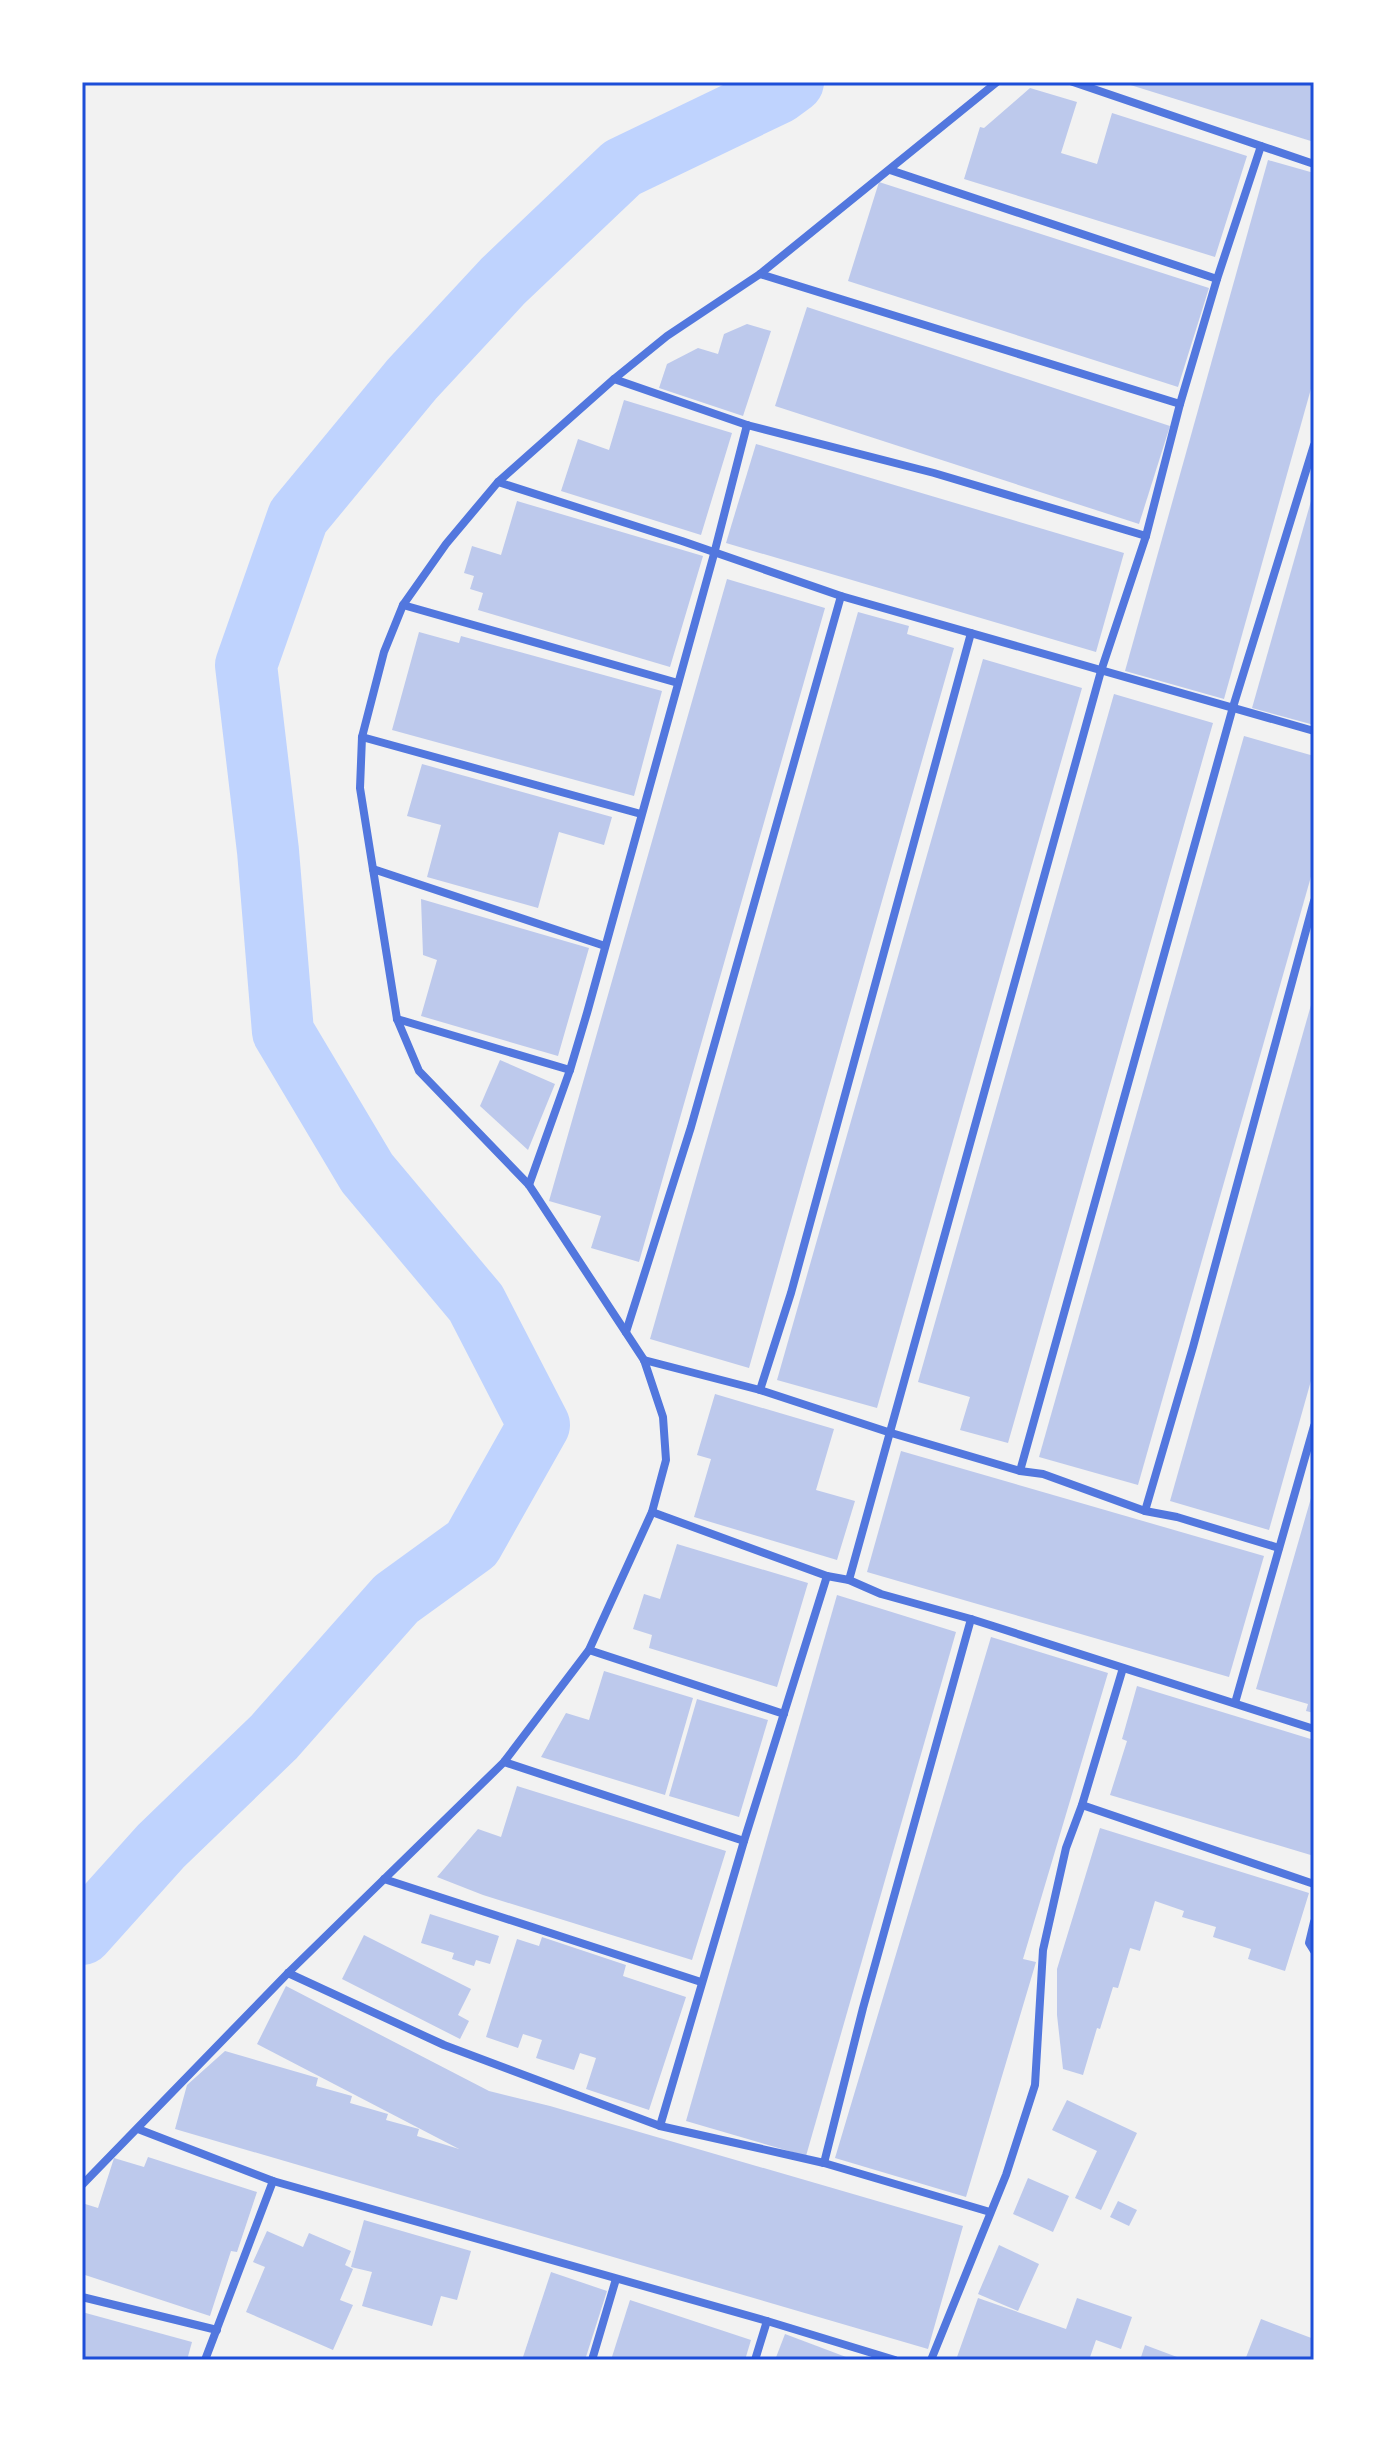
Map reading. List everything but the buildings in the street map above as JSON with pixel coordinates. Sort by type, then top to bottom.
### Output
[{"type":"street","points":[[82,2185],[288,1973],[504,1762],[589,1650],[652,1512],[666,1460],[663,1417],[644,1360],[529,1185],[419,1071],[397,1019],[360,788],[362,737],[384,652],[403,605],[446,544],[498,482],[614,379],[667,336],[760,274],[997,82]]},
{"type":"street","points":[[1073,82],[1314,164]]},
{"type":"street","points":[[849,1580],[1101,671],[1146,536],[1180,404],[1261,146]]},
{"type":"street","points":[[890,170],[1217,279]]},
{"type":"street","points":[[760,274],[1180,404]]},
{"type":"street","points":[[614,379],[747,425],[934,473],[1146,536]]},
{"type":"street","points":[[529,1185],[570,1070],[747,425]]},
{"type":"street","points":[[1020,1471],[1233,707],[1314,445]]},
{"type":"street","points":[[498,482],[841,596],[1314,731]]},
{"type":"street","points":[[626,1332],[691,1127],[841,596]]},
{"type":"street","points":[[403,605],[678,683]]},
{"type":"street","points":[[760,1390],[791,1293],[971,633]]},
{"type":"street","points":[[362,737],[641,814]]},
{"type":"street","points":[[373,869],[605,946]]},
{"type":"street","points":[[1145,1511],[1197,1333],[1314,901]]},
{"type":"street","points":[[397,1019],[570,1070]]},
{"type":"street","points":[[644,1360],[760,1390],[888,1432],[1020,1471],[1043,1474],[1145,1511],[1177,1517],[1279,1548]]},
{"type":"street","points":[[1235,1703],[1314,1426]]},
{"type":"street","points":[[652,1512],[881,1594],[971,1619],[1314,1729]]},
{"type":"street","points":[[660,2126],[701,1982],[827,1576]]},
{"type":"street","points":[[824,2163],[863,2008],[971,1619]]},
{"type":"street","points":[[589,1650],[784,1714]]},
{"type":"street","points":[[931,2360],[1006,2175],[1035,2085],[1043,1950],[1066,1848],[1123,1668]]},
{"type":"street","points":[[504,1762],[744,1841]]},
{"type":"street","points":[[1082,1805],[1314,1884]]},
{"type":"street","points":[[384,1879],[701,1982]]},
{"type":"street","points":[[1314,1922],[1309,1943],[1314,1951]]},
{"type":"street","points":[[288,1973],[444,2045],[660,2126],[824,2163],[990,2212]]},
{"type":"street","points":[[138,2129],[273,2181],[895,2360]]},
{"type":"street","points":[[205,2360],[273,2181]]},
{"type":"street","points":[[592,2360],[616,2279]]},
{"type":"street","points":[[82,2297],[217,2330]]},
{"type":"street","points":[[755,2360],[767,2321]]},
{"type":"waterway","points":[[82,1934],[161,1846],[274,1737],[396,1599],[472,1544],[539,1425],[476,1303],[367,1173],[283,1032],[268,851],[246,665],[298,517],[412,379],[503,281],[622,168],[778,93],[793,82]]}]
